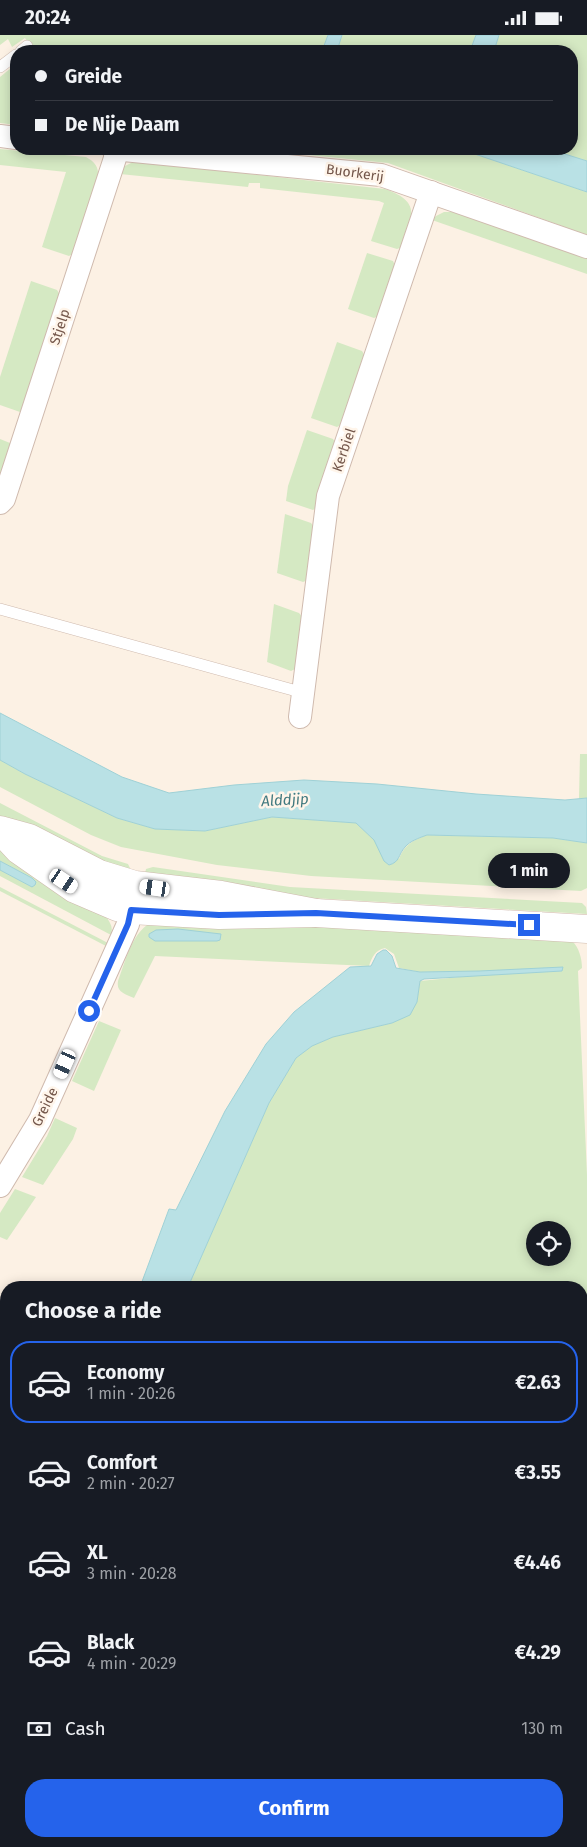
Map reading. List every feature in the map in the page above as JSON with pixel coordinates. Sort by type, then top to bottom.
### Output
[{"type":"street","name":"Stjelp","points":[[0,503],[4,499],[116,155]]},
{"type":"street","name":"Buorkerij","points":[[179,155],[381,175],[587,247]]},
{"type":"street","name":"Kerbiel","points":[[300,717],[328,496],[431,192]]},
{"type":"street","points":[[0,831],[19,851],[75,889],[117,907],[133,897],[219,915],[316,913],[587,929]]},
{"type":"street","name":"Greide","points":[[0,1186],[40,1120],[128,924],[133,897]]},
{"type":"lane","points":[[0,609],[304,693]]},
{"type":"green space","points":[[0,35],[328,35],[324,45],[30,45],[25,38],[15,45],[11,45],[8,39],[0,45]]},
{"type":"green space","points":[[342,35],[476,35],[472,45],[339,45]]},
{"type":"green space","points":[[499,35],[587,35],[587,161],[568,155],[578,155],[578,45],[496,45]]},
{"type":"green space","points":[[10,69],[10,124],[0,123],[0,77]]},
{"type":"green space","points":[[0,149],[10,150],[10,155],[86,157],[96,165],[98,178],[74,253],[69,256],[42,247],[66,172],[0,165]]},
{"type":"green space","points":[[309,155],[478,155],[587,192],[587,235],[388,163]]},
{"type":"green space","points":[[133,162],[385,189],[405,199],[411,211],[411,218],[403,247],[397,249],[371,241],[384,203],[379,201],[260,188],[260,183],[249,183],[248,187],[120,174],[123,167]]},
{"type":"green space","points":[[444,212],[453,212],[587,259],[587,274],[432,220]]},
{"type":"green space","points":[[367,253],[393,261],[396,268],[380,315],[374,318],[348,309]]},
{"type":"green space","points":[[31,281],[57,290],[60,295],[23,410],[20,412],[0,405],[0,377]]},
{"type":"green space","points":[[337,342],[362,351],[365,356],[342,424],[337,427],[311,418]]},
{"type":"green space","points":[[307,430],[333,439],[336,444],[317,507],[313,510],[286,501],[288,486]]},
{"type":"green space","points":[[0,439],[11,445],[0,480]]},
{"type":"green space","points":[[285,514],[311,523],[314,527],[308,580],[303,582],[277,573]]},
{"type":"green space","points":[[274,604],[299,613],[303,618],[297,668],[291,671],[267,662]]},
{"type":"green space","points":[[580,754],[587,754],[587,798],[579,799]]},
{"type":"green space","points":[[0,760],[117,818],[155,829],[205,831],[272,817],[356,823],[399,859],[410,844],[427,835],[553,838],[587,843],[587,888],[581,891],[311,876],[217,865],[121,847],[91,835],[0,787]]},
{"type":"green space","points":[[0,803],[102,856],[128,864],[130,868],[129,875],[97,865],[0,816]]},
{"type":"green space","points":[[0,847],[103,913],[112,929],[111,935],[0,876],[0,870],[32,887],[32,878],[0,861]]},
{"type":"green space","points":[[153,867],[290,887],[582,903],[586,907],[587,914],[278,896],[144,878],[146,869]]},
{"type":"green space","points":[[0,887],[108,943],[106,946],[0,891]]},
{"type":"green space","points":[[161,918],[572,941],[581,957],[582,968],[578,971],[587,1175],[587,1281],[191,1281],[269,1103],[296,1058],[312,1046],[333,1037],[392,1023],[417,1002],[420,981],[479,975],[562,971],[420,972],[399,968],[394,954],[385,948],[374,954],[369,966],[155,956],[134,998],[124,994],[118,988],[118,981],[132,943],[137,935],[151,922]]},
{"type":"green space","points":[[99,1021],[121,1030],[94,1091],[72,1081]]},
{"type":"green space","points":[[55,1118],[77,1128],[73,1139],[43,1185],[22,1177],[47,1136]]},
{"type":"green space","points":[[15,1189],[36,1197],[7,1240],[0,1237],[0,1213]]},
{"type":"water","points":[[328,35],[342,35],[339,45],[324,45]]},
{"type":"water","points":[[476,35],[499,35],[496,45],[472,45]]},
{"type":"water","points":[[478,155],[568,155],[587,161],[587,192]]},
{"type":"water","name":"Alddjip","points":[[0,713],[122,777],[169,793],[234,785],[304,780],[377,784],[476,794],[565,800],[587,798],[587,843],[553,838],[427,835],[407,845],[397,860],[389,865],[384,861],[374,840],[356,823],[272,817],[205,831],[155,829],[117,818],[0,760]]},
{"type":"water","points":[[0,861],[32,878],[36,882],[35,885],[32,887],[0,870]]},
{"type":"water","points":[[178,929],[221,934],[220,940],[155,941],[149,937],[149,934],[156,930]]},
{"type":"water","points":[[386,950],[392,956],[396,968],[420,972],[563,967],[562,971],[424,979],[420,981],[417,1002],[410,1015],[392,1023],[333,1037],[312,1046],[296,1058],[269,1103],[191,1281],[142,1281],[169,1209],[176,1210],[225,1111],[266,1044],[294,1012],[350,967],[371,966],[377,954]]},
{"type":"route","points":[[89,1011],[128,924],[131,910],[219,915],[316,913],[529,925]]}]
